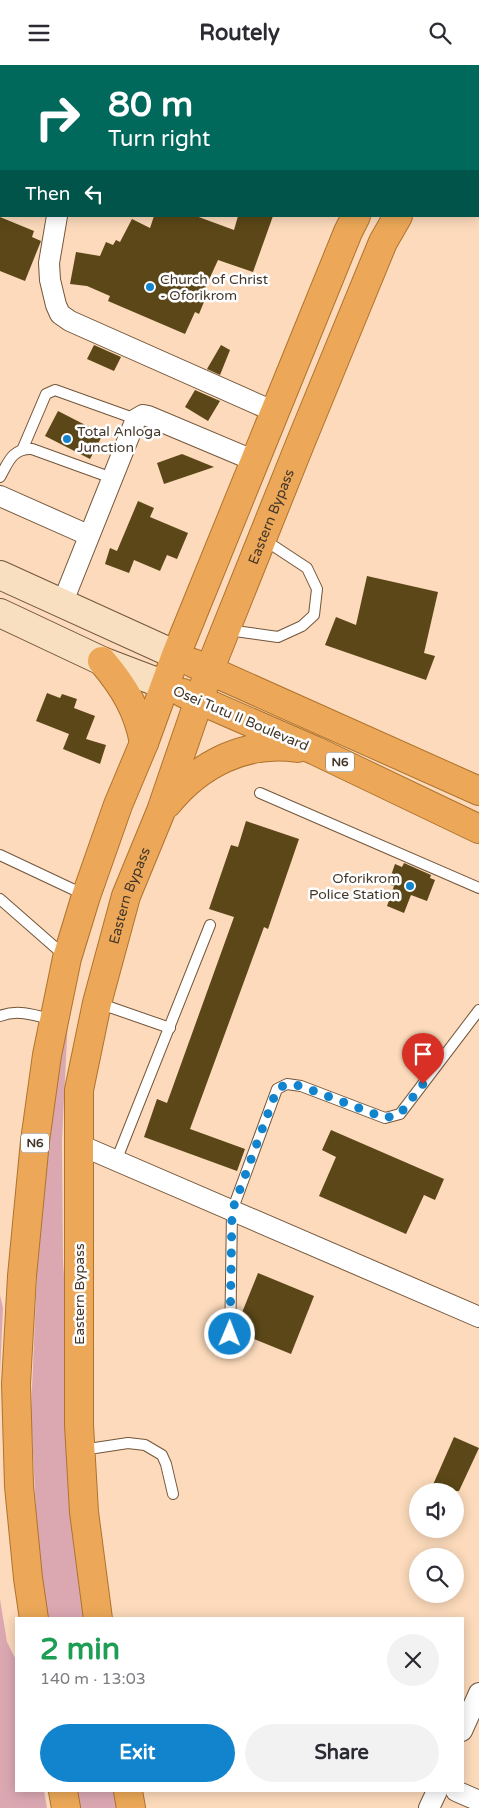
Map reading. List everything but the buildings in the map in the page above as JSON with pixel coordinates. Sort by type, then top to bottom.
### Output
[{"type":"highway","points":[[176,655],[356,217]]},
{"type":"highway","name":"Eastern Bypass","points":[[98,1617],[84,1512],[80,1451],[79,1341],[80,1089],[97,1003],[126,896],[161,811],[209,671],[383,242],[397,217]]},
{"type":"highway","name":"N6","points":[[34,1617],[28,1578],[20,1486],[16,1384],[22,1276],[33,1160],[47,1055],[67,958],[86,896],[118,805],[144,743],[176,655],[479,791]]},
{"type":"highway","points":[[102,661],[117,679],[130,700],[140,722],[144,743]]},
{"type":"highway","name":"Osei Tutu II Boulevard","points":[[165,685],[316,751],[479,829]]},
{"type":"highway","points":[[161,811],[180,788],[203,769],[229,756],[257,748],[287,746],[316,751]]},
{"type":"highway","points":[[63,1792],[66,1808]]},
{"type":"highway","points":[[128,1792],[131,1808]]},
{"type":"main road","points":[[0,575],[176,655]]},
{"type":"main road","name":"Osei Tutu II Boulevard","points":[[0,613],[102,661],[165,685]]},
{"type":"street","points":[[57,217],[49,263],[50,280],[60,314],[70,321],[275,412]]},
{"type":"street","points":[[62,604],[136,419],[143,415],[148,416],[255,461]]},
{"type":"street","points":[[0,496],[88,535]]},
{"type":"street","points":[[80,1145],[479,1317]]},
{"type":"street","points":[[464,1727],[479,1693]]},
{"type":"street","points":[[429,1808],[436,1792]]},
{"type":"street","points":[[458,1792],[479,1801]]},
{"type":"lane","points":[[23,449],[46,394],[55,390],[136,419]]},
{"type":"lane","points":[[0,477],[13,455],[23,449],[32,449],[112,478]]},
{"type":"lane","points":[[226,629],[278,637],[302,627],[314,615],[317,589],[307,568],[262,538]]},
{"type":"lane","points":[[260,793],[479,888]]},
{"type":"lane","points":[[0,855],[86,896]]},
{"type":"lane","points":[[0,899],[67,958]]},
{"type":"lane","points":[[116,1161],[210,925]]},
{"type":"lane","points":[[97,1003],[170,1028]]},
{"type":"lane","points":[[230,1352],[232,1211],[277,1089],[287,1084],[301,1086],[385,1118],[400,1114],[479,1010]]},
{"type":"lane","points":[[0,1016],[8,1013],[22,1012],[54,1020]]},
{"type":"lane","points":[[80,1451],[128,1443],[145,1445],[162,1455],[173,1494]]},
{"type":"shaded area","points":[[68,1019],[62,1140],[63,1261],[88,1617],[46,1617],[39,1574],[31,1411],[42,1158]]},
{"type":"shaded area","points":[[0,1295],[3,1308],[0,1374]]},
{"type":"shaded area","points":[[0,1599],[7,1642],[15,1658],[15,1792],[44,1792],[47,1808],[0,1808]]},
{"type":"shaded area","points":[[75,1792],[116,1792],[118,1808],[78,1808]]},
{"type":"place","name":"Church of Christ - Oforikrom","points":[[150,287]]},
{"type":"place","name":"Total Anloga Junction","points":[[67,439]]},
{"type":"place","name":"Oforikrom Police Station","points":[[410,886]]},
{"type":"route","points":[[230,1334],[232,1211],[277,1089],[287,1084],[301,1086],[385,1118],[400,1114],[423,1084]]}]
